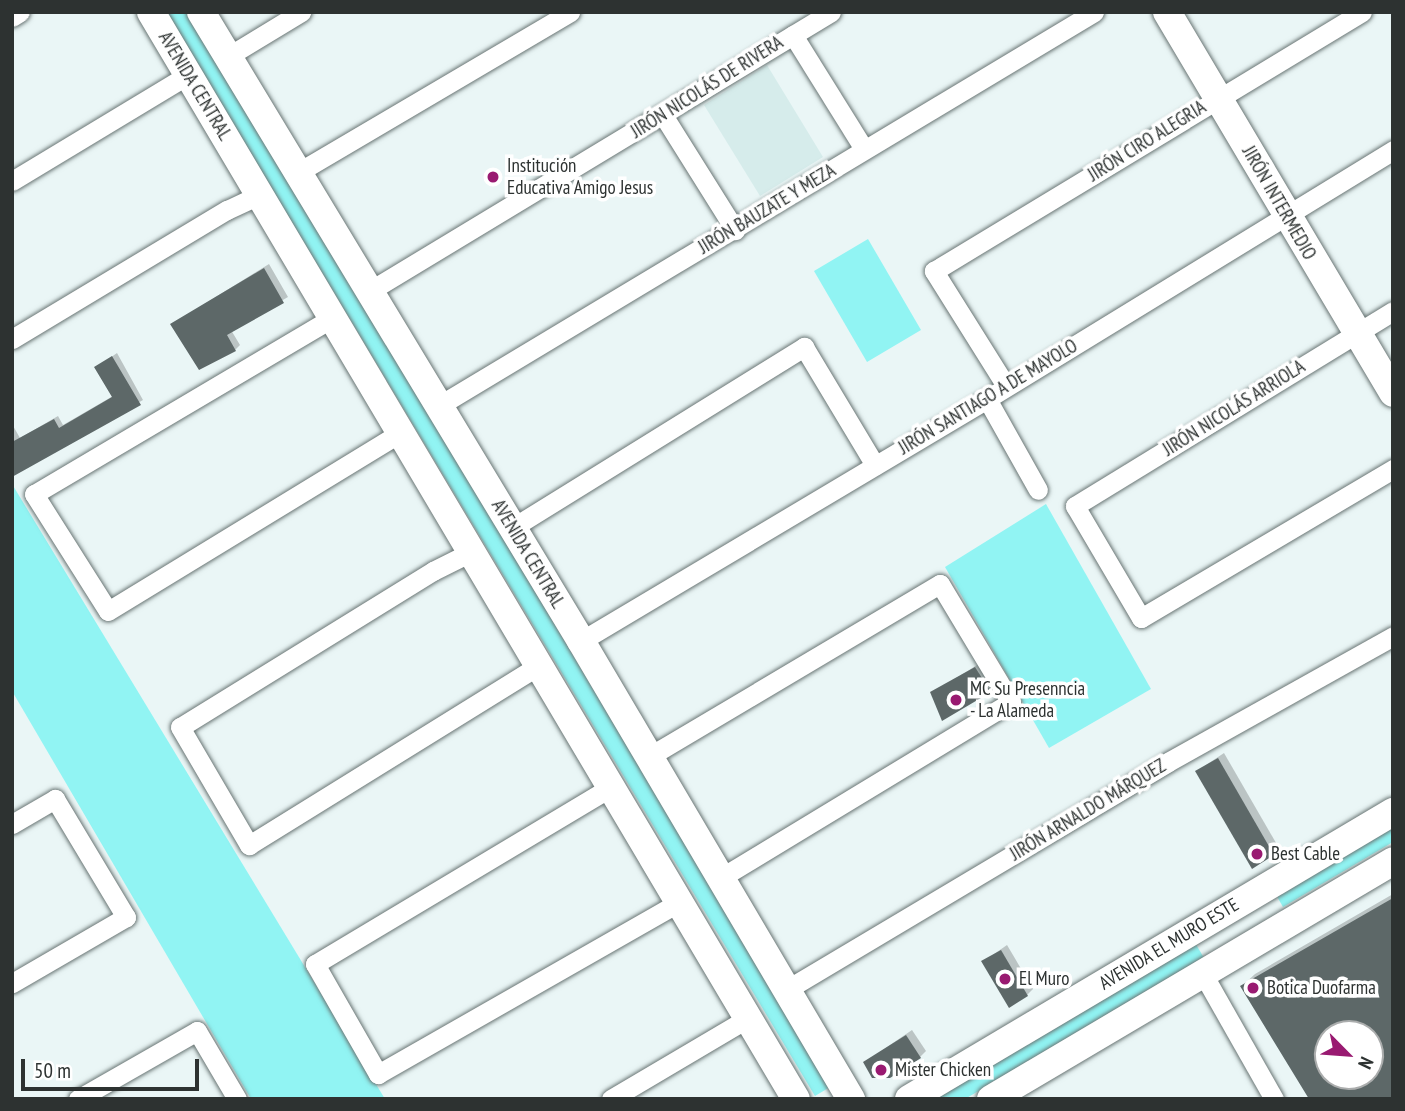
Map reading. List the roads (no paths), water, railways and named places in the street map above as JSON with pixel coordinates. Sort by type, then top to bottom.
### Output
[{"type":"main road","name":"AVENIDA CENTRAL","points":[[151,12],[796,1099]]},
{"type":"main road","name":"AVENIDA CENTRAL","points":[[201,12],[650,756],[851,1099]]},
{"type":"main road","name":"JIRÓN INTERMEDIO","points":[[1167,12],[1393,393]]},
{"type":"main road","name":"AVENIDA EL MURO ESTE","points":[[909,1099],[1393,812]]},
{"type":"main road","points":[[991,1099],[1393,861]]},
{"type":"main road","points":[[1232,907],[1252,943]]},
{"type":"street","points":[[12,17],[20,12]]},
{"type":"street","points":[[228,57],[301,12]]},
{"type":"street","points":[[297,173],[570,12]]},
{"type":"street","name":"JIRÓN NICOLÁS DE RIVERA","points":[[368,292],[831,12]]},
{"type":"street","name":"JIRÓN BAUZATE Y MEZA","points":[[440,405],[1094,12]]},
{"type":"street","name":"JIRÓN CIRO ALEGRIA","points":[[1006,386],[934,271],[1362,12]]},
{"type":"street","points":[[793,35],[864,149]]},
{"type":"street","points":[[12,181],[188,75]]},
{"type":"street","points":[[663,115],[734,229]]},
{"type":"street","name":"JIRÓN SANTIAGO A DE MAYOLO","points":[[581,641],[986,399],[1393,150]]},
{"type":"street","points":[[12,339],[227,210],[259,194]]},
{"type":"street","name":"JIRÓN NICOLÁS ARRIOLA","points":[[1393,311],[1075,506],[1142,618],[1393,468]]},
{"type":"street","points":[[332,318],[34,494],[108,611],[400,433]]},
{"type":"street","points":[[512,528],[804,347],[875,466]]},
{"type":"street","points":[[986,399],[1038,490]]},
{"type":"street","points":[[471,552],[433,571],[180,727],[249,845],[539,665]]},
{"type":"street","points":[[650,756],[940,584],[1011,702],[722,877]]},
{"type":"street","name":"JIRÓN ARNALDO MÁRQUEZ","points":[[786,990],[1168,762],[1393,636]]},
{"type":"street","points":[[611,788],[315,964],[379,1074],[679,902]]},
{"type":"street","points":[[12,824],[55,799],[126,917],[12,983]]},
{"type":"street","points":[[1203,974],[1274,1099]]},
{"type":"street","points":[[611,1099],[748,1018]]},
{"type":"street","points":[[78,1099],[197,1031],[237,1099]]},
{"type":"place","name":"Institución Educativa Amigo Jesus","points":[[493,177]]},
{"type":"place","name":"MC Su Presenncia - La Alameda","points":[[956,700]]},
{"type":"place","name":"Best Cable","points":[[1257,854]]},
{"type":"place","name":"El Muro","points":[[1005,979]]},
{"type":"place","name":"Botica Duofarma","points":[[1253,988]]},
{"type":"place","name":"Mister Chicken","points":[[881,1070]]}]
